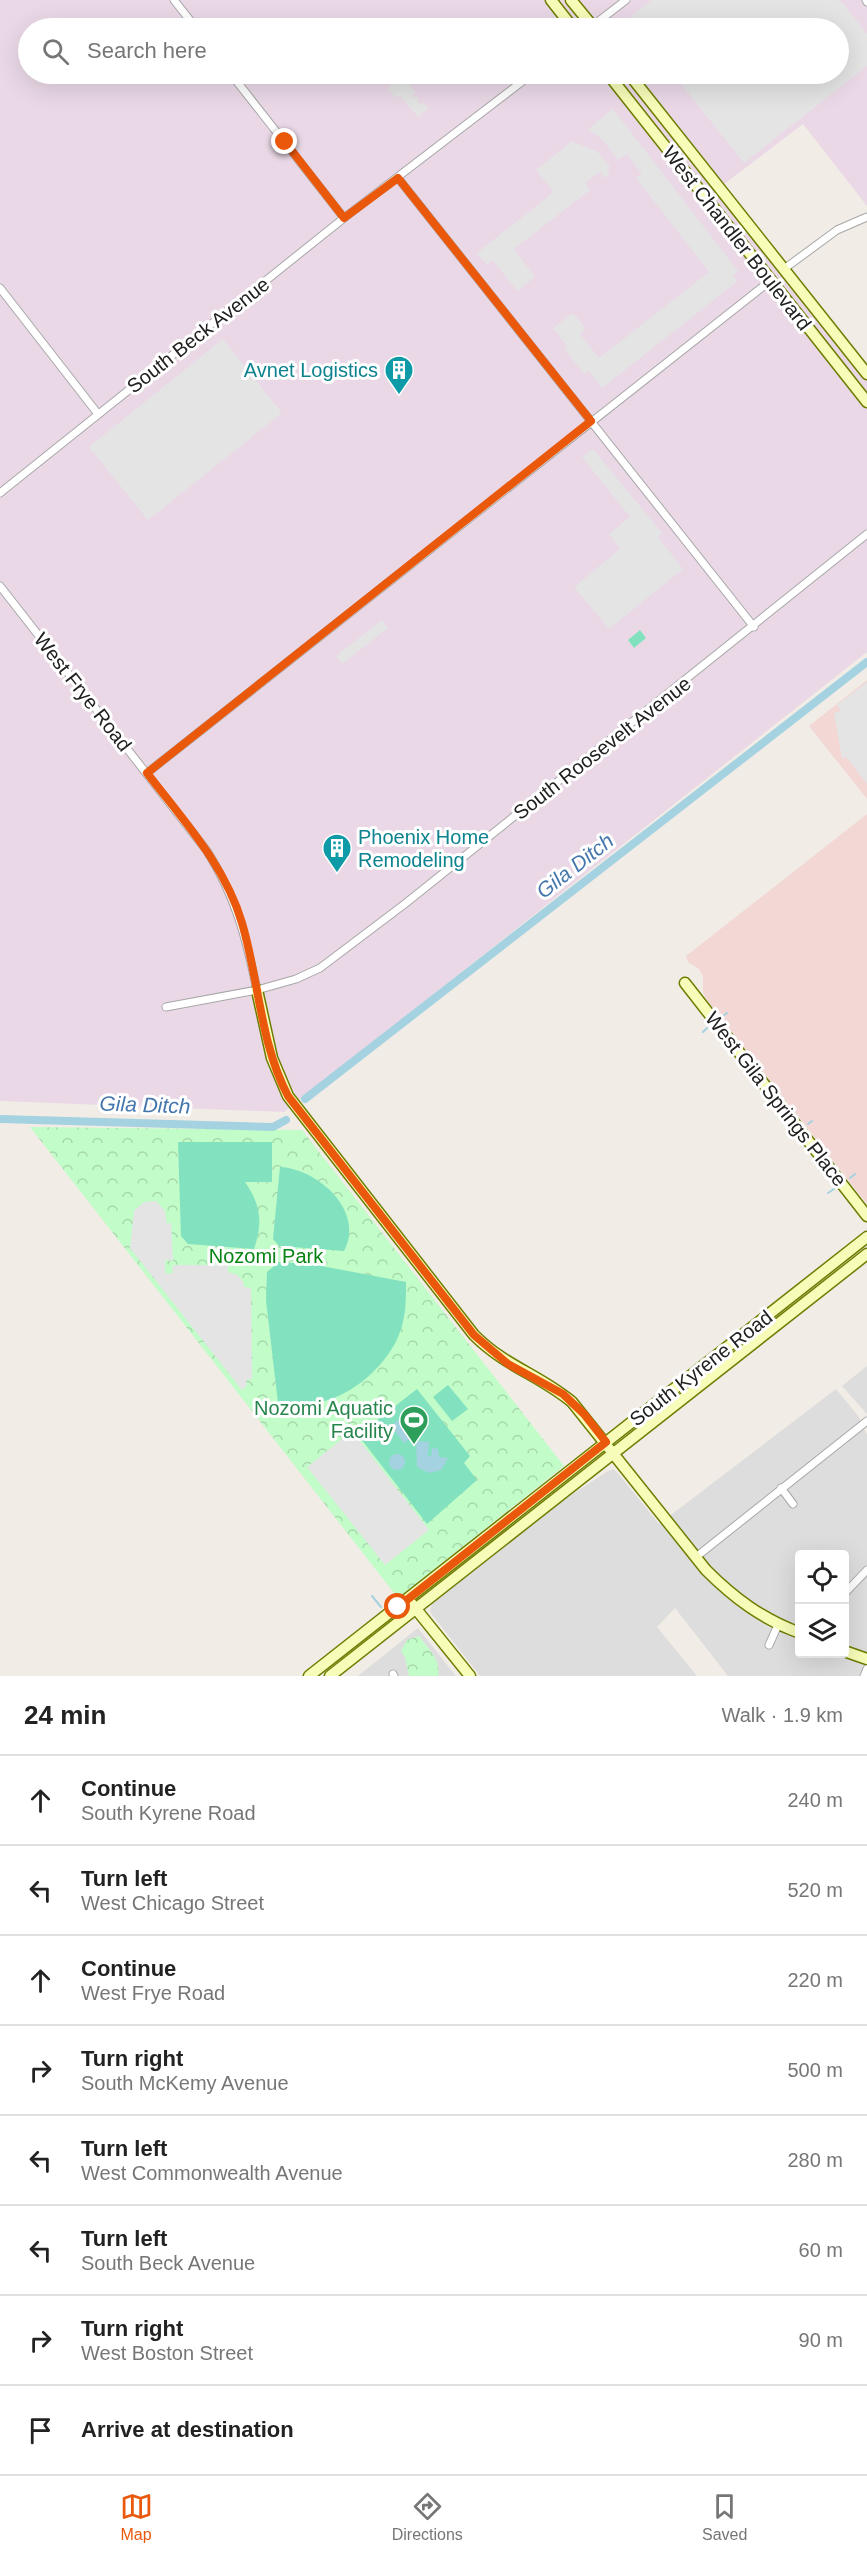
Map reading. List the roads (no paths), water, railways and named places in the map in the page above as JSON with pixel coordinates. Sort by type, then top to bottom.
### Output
[{"type":"main road","points":[[551,0],[565,18]]},
{"type":"main road","points":[[571,0],[584,18]]},
{"type":"main road","name":"West Chandler Boulevard","points":[[616,84],[867,402]]},
{"type":"main road","name":"West Chandler Boulevard","points":[[637,84],[867,374]]},
{"type":"main road","name":"West Gila Springs Place","points":[[685,983],[867,1216]]},
{"type":"main road","points":[[257,990],[279,1079],[300,1114],[474,1335],[508,1364],[563,1394],[584,1414],[696,1557],[728,1592],[753,1611],[795,1631]]},
{"type":"main road","name":"South Kyrene Road","points":[[309,1676],[867,1237]]},
{"type":"main road","name":"South Kyrene Road","points":[[330,1676],[867,1254]]},
{"type":"main road","points":[[408,1598],[470,1676]]},
{"type":"main road","points":[[849,1653],[867,1659]]},
{"type":"street","points":[[174,0],[188,18]]},
{"type":"street","points":[[604,18],[626,0]]},
{"type":"street","points":[[239,84],[344,218]]},
{"type":"street","name":"South Beck Avenue","points":[[0,493],[344,218],[519,84]]},
{"type":"street","points":[[398,178],[754,627]]},
{"type":"street","points":[[784,269],[837,230],[867,217]]},
{"type":"street","points":[[147,773],[770,281]]},
{"type":"street","points":[[0,288],[98,414]]},
{"type":"street","name":"South Roosevelt Avenue","points":[[166,1007],[257,990],[296,980],[320,968],[406,903],[754,627],[867,532]]},
{"type":"street","name":"West Frye Road","points":[[0,586],[207,851],[232,895],[242,924],[257,990]]},
{"type":"street","points":[[696,1557],[867,1422]]},
{"type":"street","points":[[781,1488],[793,1504]]},
{"type":"street","points":[[849,1589],[867,1570]]},
{"type":"street","points":[[769,1645],[778,1625]]},
{"type":"street","points":[[864,1676],[867,1669]]},
{"type":"water","points":[[411,1410],[425,1427],[404,1443],[391,1426]]},
{"type":"water","points":[[416,1441],[429,1442],[428,1456],[431,1456],[432,1448],[438,1449],[439,1457],[448,1458],[441,1470],[429,1473],[417,1467]]},
{"type":"water","points":[[397,1454],[403,1456],[405,1462],[403,1468],[397,1470],[391,1468],[389,1462],[391,1456]]},
{"type":"waterway","name":"Gila Ditch","points":[[305,1099],[867,662]]},
{"type":"waterway","points":[[723,1016],[727,1013]]},
{"type":"waterway","points":[[703,1032],[707,1028]]},
{"type":"waterway","name":"Gila Ditch","points":[[0,1119],[273,1127],[286,1120]]},
{"type":"waterway","points":[[808,1124],[812,1121]]},
{"type":"waterway","points":[[850,1178],[855,1174]]},
{"type":"waterway","points":[[828,1193],[834,1189]]},
{"type":"waterway","points":[[372,1596],[381,1607]]},
{"type":"place","name":"Avnet Logistics","points":[[399,396]]},
{"type":"place","name":"Phoenix Home Remodeling","points":[[337,874]]},
{"type":"place","name":"Nozomi Aquatic Facility","points":[[414,1446]]},
{"type":"park label","name":"Nozomi Park","points":[[266,1256]]}]
